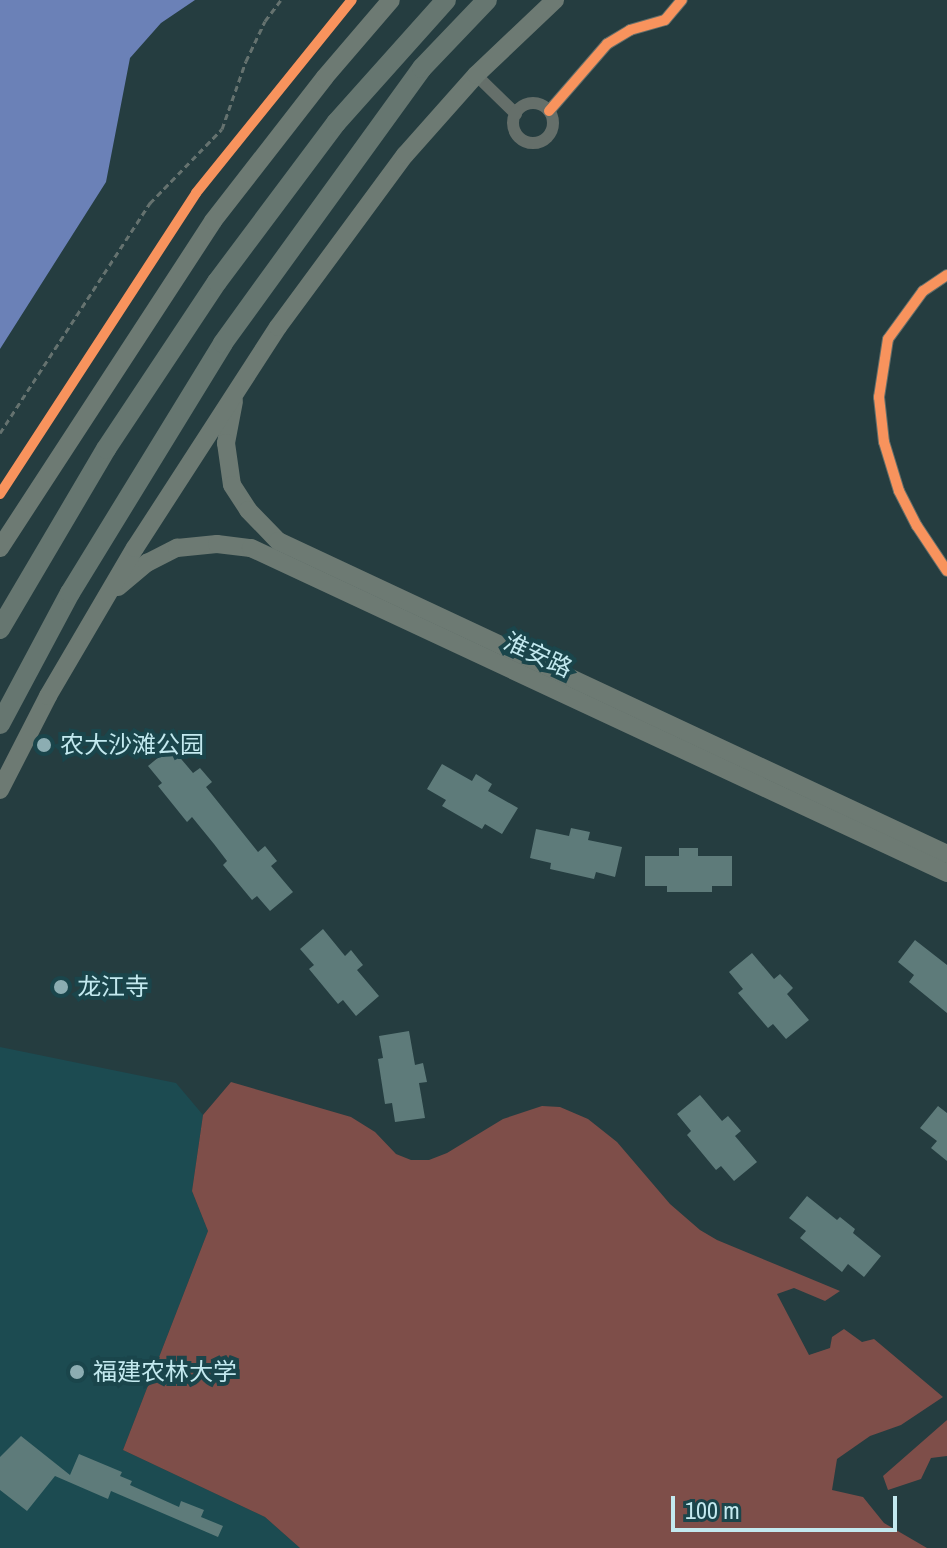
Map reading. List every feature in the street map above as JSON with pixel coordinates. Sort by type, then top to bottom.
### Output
[{"type":"highway","points":[[0,629],[106,449],[217,282],[336,123],[446,0]]},
{"type":"highway","points":[[0,724],[70,593],[223,343],[422,68],[487,0]]},
{"type":"main road","points":[[0,548],[213,221],[325,77],[391,0]]},
{"type":"main road","points":[[0,790],[48,696],[150,523],[239,386],[365,208],[476,75],[555,0]]},
{"type":"main road","name":"淮安路","points":[[239,386],[227,433],[226,457],[232,485],[248,510],[278,541],[947,854]]},
{"type":"main road","name":"淮安路","points":[[109,594],[147,563],[177,548],[217,544],[251,548],[947,873]]},
{"type":"street","points":[[549,111],[607,44],[630,30],[665,20],[682,0]]},
{"type":"street","points":[[476,75],[516,114],[516,134],[534,144],[546,139],[553,129],[549,111]]},
{"type":"street","points":[[516,114],[532,103],[549,111]]},
{"type":"street","points":[[947,275],[923,291],[888,339],[879,397],[884,442],[899,491],[917,526],[947,571]]},
{"type":"path","points":[[0,433],[150,203],[222,129],[246,61],[265,21],[281,0]]},
{"type":"shaded area","name":"福建农林大学","points":[[0,1047],[176,1083],[203,1115],[192,1191],[208,1231],[123,1450],[265,1517],[300,1548],[0,1548]]},
{"type":"shaded area","points":[[231,1082],[351,1117],[375,1132],[396,1154],[411,1160],[429,1160],[447,1153],[503,1119],[542,1106],[560,1107],[588,1119],[617,1142],[670,1204],[700,1230],[840,1291],[825,1301],[794,1288],[777,1294],[809,1355],[830,1348],[832,1337],[844,1329],[862,1342],[874,1339],[943,1397],[901,1425],[870,1436],[837,1459],[832,1490],[863,1497],[884,1523],[927,1548],[300,1548],[265,1517],[123,1450],[208,1231],[192,1191],[203,1115]]},
{"type":"shaded area","points":[[947,1420],[947,1456],[931,1458],[921,1479],[888,1490],[883,1476]]},
{"type":"water","points":[[0,0],[195,0],[161,23],[130,58],[106,182],[0,349]]},
{"type":"building","points":[[171,747],[193,773],[200,768],[212,782],[206,787],[258,852],[265,846],[277,861],[271,866],[293,892],[270,911],[257,896],[252,900],[223,865],[227,861],[192,817],[187,822],[158,786],[162,783],[148,766]]},
{"type":"building","points":[[442,764],[472,781],[476,774],[492,784],[488,791],[518,808],[502,834],[485,824],[482,829],[442,806],[446,800],[427,789]]},
{"type":"building","points":[[571,828],[590,832],[588,840],[622,847],[615,877],[596,872],[594,879],[550,869],[551,863],[530,858],[536,829],[569,836]]},
{"type":"building","points":[[679,848],[698,848],[698,856],[732,856],[732,886],[712,886],[712,892],[667,892],[667,886],[645,886],[645,856],[679,856]]},
{"type":"building","points":[[323,929],[345,956],[351,950],[363,965],[357,970],[379,996],[356,1016],[343,1000],[338,1004],[309,969],[314,965],[300,949]]},
{"type":"building","points":[[915,940],[947,965],[947,1013],[909,982],[914,975],[898,962]]},
{"type":"building","points":[[752,953],[774,979],[780,974],[793,988],[787,994],[809,1020],[786,1039],[773,1024],[768,1028],[738,993],[743,989],[729,972]]},
{"type":"building","points":[[409,1031],[415,1065],[423,1063],[427,1082],[419,1083],[425,1118],[395,1122],[392,1103],[385,1104],[378,1059],[383,1058],[379,1036]]},
{"type":"building","points":[[700,1095],[722,1121],[728,1116],[741,1131],[735,1136],[757,1162],[734,1181],[721,1166],[716,1170],[687,1135],[691,1131],[677,1114]]},
{"type":"building","points":[[938,1106],[947,1113],[947,1161],[931,1148],[937,1141],[920,1128]]},
{"type":"building","points":[[807,1196],[837,1220],[840,1217],[855,1229],[853,1233],[881,1256],[864,1277],[848,1264],[842,1272],[800,1238],[806,1231],[789,1218]]},
{"type":"building","points":[[21,1436],[70,1475],[79,1454],[122,1472],[120,1476],[132,1481],[130,1485],[179,1507],[181,1501],[204,1510],[201,1517],[223,1526],[218,1537],[111,1491],[108,1499],[55,1476],[27,1511],[0,1490],[0,1457]]},
{"type":"cycle path","points":[[0,494],[196,193],[352,0]]},
{"type":"cycle path","points":[[549,111],[607,44],[630,30],[665,20],[682,0]]},
{"type":"cycle path","points":[[947,275],[923,291],[888,339],[879,397],[884,442],[899,491],[917,526],[947,571]]},
{"type":"place","name":"农大沙滩公园","points":[[44,745]]},
{"type":"place","name":"龙江寺","points":[[61,987]]},
{"type":"place","name":"福建农林大学","points":[[77,1372]]}]
